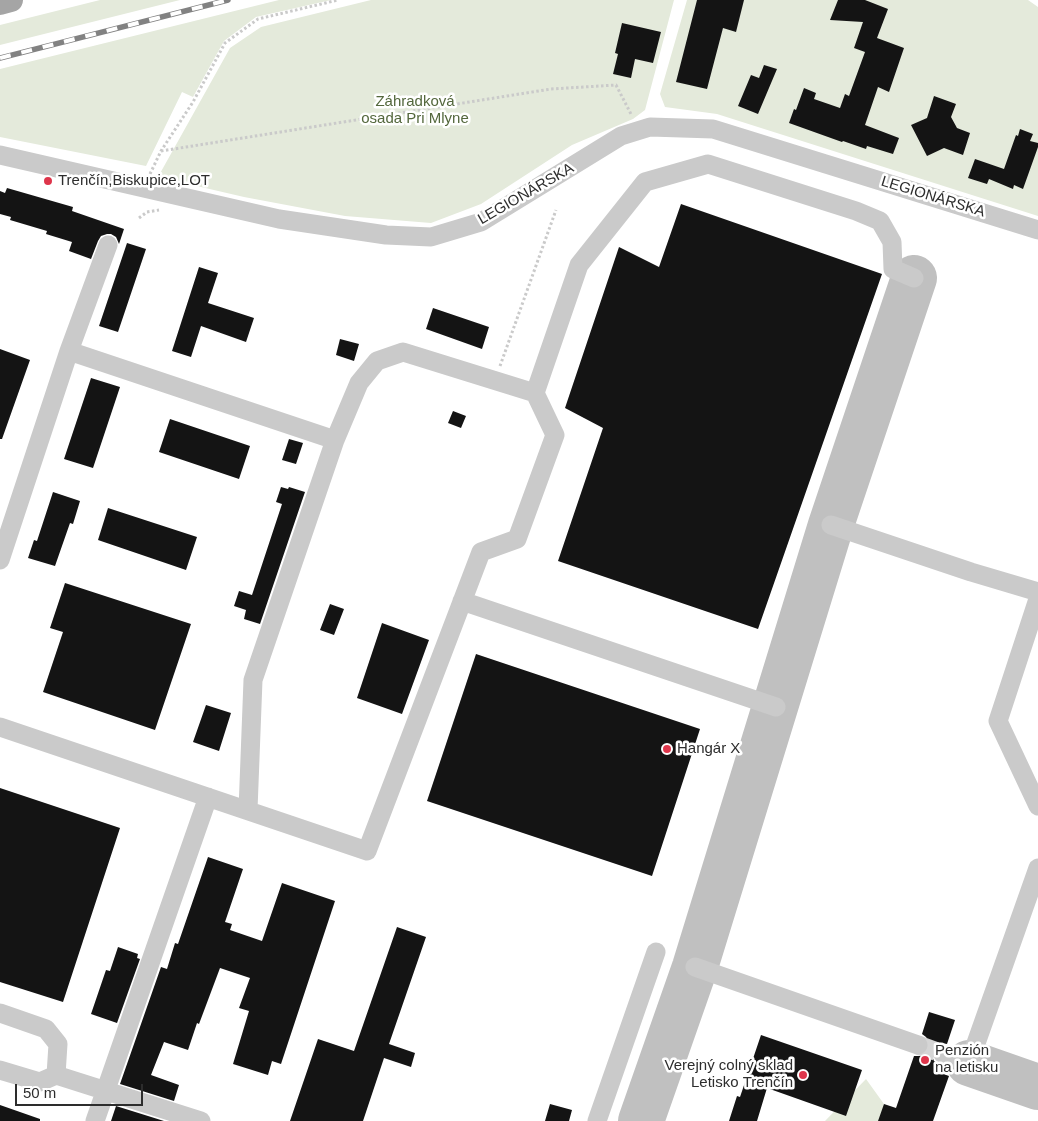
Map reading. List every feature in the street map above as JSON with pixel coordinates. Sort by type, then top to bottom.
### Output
[{"type":"main road","points":[[0,3],[11,0]]},
{"type":"street","name":"LEGIONÁRSKA","points":[[0,155],[279,219],[386,235],[431,237],[481,222],[621,136],[650,127],[713,129],[1038,230]]},
{"type":"street","points":[[0,727],[367,851],[481,552],[517,539],[555,435],[535,393],[579,265],[645,182],[708,164],[856,211],[880,221],[892,242],[892,269],[914,278]]},
{"type":"street","points":[[0,560],[68,351],[108,245]]},
{"type":"street","points":[[68,351],[335,440]]},
{"type":"street","points":[[248,810],[253,680],[335,440],[359,384],[377,361],[402,352],[535,393]]},
{"type":"street","points":[[831,525],[971,572],[1038,592]]},
{"type":"street","points":[[1038,599],[998,721],[1038,806]]},
{"type":"street","points":[[462,601],[776,707]]},
{"type":"street","points":[[94,1121],[208,797]]},
{"type":"street","points":[[943,1054],[969,1063],[1038,868]]},
{"type":"street","points":[[597,1121],[656,952]]},
{"type":"street","points":[[695,967],[918,1045]]},
{"type":"street","points":[[0,1013],[46,1029],[58,1044],[56,1075]]},
{"type":"street","points":[[0,1070],[40,1082],[56,1075],[104,1092],[201,1121]]},
{"type":"path","points":[[144,188],[161,151],[193,102],[225,43],[258,19],[338,0]]},
{"type":"path","points":[[161,151],[560,89],[616,85],[633,119]]},
{"type":"path","points":[[139,218],[147,212],[162,210]]},
{"type":"path","points":[[495,381],[556,210]]},
{"type":"green space","points":[[100,0],[180,0],[0,45],[0,25]]},
{"type":"green space","points":[[279,0],[331,0],[256,17],[224,41],[193,97],[182,92],[146,166],[0,137],[0,69]]},
{"type":"green space","name":"Záhradková osada Pri Mlyne","points":[[371,0],[674,0],[645,110],[633,119],[572,145],[481,204],[431,223],[345,216],[244,197],[158,177],[230,48],[261,27]]},
{"type":"green space","points":[[687,0],[1028,0],[1038,7],[1038,216],[717,114],[665,107],[660,94]]},
{"type":"green space","points":[[866,1079],[884,1104],[887,1121],[825,1121]]},
{"type":"building","points":[[697,0],[744,0],[736,32],[723,28],[707,89],[676,82]]},
{"type":"building","points":[[838,0],[865,0],[888,9],[877,38],[904,48],[889,92],[878,87],[865,125],[899,138],[893,154],[867,146],[866,149],[842,142],[789,123],[804,88],[816,93],[814,99],[840,108],[845,94],[849,96],[865,52],[854,48],[863,22],[830,20]]},
{"type":"building","points":[[622,23],[661,32],[653,63],[635,59],[631,78],[613,74],[618,54],[615,53]]},
{"type":"building","points":[[764,65],[777,69],[758,114],[738,106],[751,75],[759,78]]},
{"type":"building","points":[[934,96],[956,104],[951,117],[957,128],[970,133],[963,155],[944,148],[927,156],[911,125],[927,118]]},
{"type":"building","points":[[1020,129],[1033,134],[1030,141],[1038,143],[1023,189],[1014,185],[1013,189],[989,179],[987,184],[968,178],[975,159],[1004,169]]},
{"type":"building","points":[[7,188],[73,207],[72,211],[124,229],[119,244],[116,237],[107,234],[101,236],[91,259],[69,251],[72,242],[46,234],[47,231],[10,220],[11,217],[0,214],[0,191],[5,193]]},
{"type":"building","points":[[681,204],[882,274],[758,629],[558,561],[603,428],[565,408],[619,247],[659,267]]},
{"type":"building","points":[[127,243],[146,249],[118,332],[99,326]]},
{"type":"building","points":[[199,267],[218,273],[208,303],[254,318],[246,342],[201,326],[191,357],[172,351]]},
{"type":"building","points":[[433,308],[489,327],[482,349],[426,329]]},
{"type":"building","points":[[340,339],[359,344],[354,361],[336,355]]},
{"type":"building","points":[[0,349],[30,360],[2,439],[0,439]]},
{"type":"building","points":[[91,378],[120,387],[93,468],[64,459]]},
{"type":"building","points":[[453,411],[466,416],[461,428],[448,423]]},
{"type":"building","points":[[170,419],[250,446],[239,479],[159,452]]},
{"type":"building","points":[[289,439],[303,443],[296,464],[282,460]]},
{"type":"building","points":[[281,487],[288,489],[289,487],[305,492],[260,624],[244,619],[246,610],[234,606],[239,591],[252,595],[282,504],[276,502]]},
{"type":"building","points":[[53,492],[80,501],[73,524],[70,523],[55,566],[28,558],[34,540],[37,541]]},
{"type":"building","points":[[108,508],[197,537],[186,570],[98,540]]},
{"type":"building","points":[[65,583],[191,624],[155,730],[43,692],[63,632],[50,628]]},
{"type":"building","points":[[330,604],[344,609],[334,635],[320,630]]},
{"type":"building","points":[[382,623],[429,640],[402,714],[357,698]]},
{"type":"building","points":[[476,654],[700,729],[652,876],[427,801]]},
{"type":"building","points":[[206,705],[231,713],[219,751],[193,742]]},
{"type":"building","points":[[0,788],[120,828],[63,1002],[0,982]]},
{"type":"building","points":[[208,857],[243,869],[225,922],[232,924],[230,930],[262,941],[282,883],[335,901],[281,1064],[272,1061],[268,1075],[233,1064],[249,1011],[239,1008],[250,978],[220,968],[188,1050],[164,1042],[151,1075],[179,1085],[174,1101],[120,1084],[161,967],[167,969],[175,943],[178,944]]},
{"type":"building","points":[[397,927],[426,937],[389,1044],[415,1053],[411,1067],[384,1058],[363,1121],[290,1121],[318,1039],[354,1051]]},
{"type":"building","points":[[118,947],[138,954],[137,958],[140,959],[117,1023],[91,1014],[106,970],[110,971]]},
{"type":"building","points":[[929,1012],[955,1020],[947,1044],[941,1043],[936,1045],[932,1051],[934,1061],[940,1065],[938,1072],[949,1076],[933,1121],[878,1121],[884,1104],[896,1108],[914,1056],[925,1054],[928,1049],[929,1042],[922,1034]]},
{"type":"building","name":"Verejný colný sklad Letisko Trenčín","points":[[761,1035],[862,1070],[846,1116],[767,1088],[757,1121],[729,1121],[737,1096],[740,1097]]},
{"type":"building","points":[[550,1104],[572,1110],[569,1121],[545,1121]]},
{"type":"building","points":[[0,1105],[40,1119],[40,1121],[0,1121]]},
{"type":"building","points":[[116,1106],[164,1121],[111,1121]]},
{"type":"taxiway","points":[[641,1121],[695,967],[831,525],[914,278]]},
{"type":"taxiway","points":[[969,1063],[1038,1087]]},
{"type":"tunnel","points":[[918,1045],[943,1054]]},
{"type":"railway","points":[[0,58],[228,0]]},
{"type":"place","name":"Trenčín,Biskupice,LOT","points":[[48,181]]},
{"type":"place","name":"Hangár X","points":[[667,749]]},
{"type":"place","name":"Penzión na letisku","points":[[925,1060]]},
{"type":"place","name":"Verejný colný sklad Letisko Trenčín","points":[[803,1075]]}]
